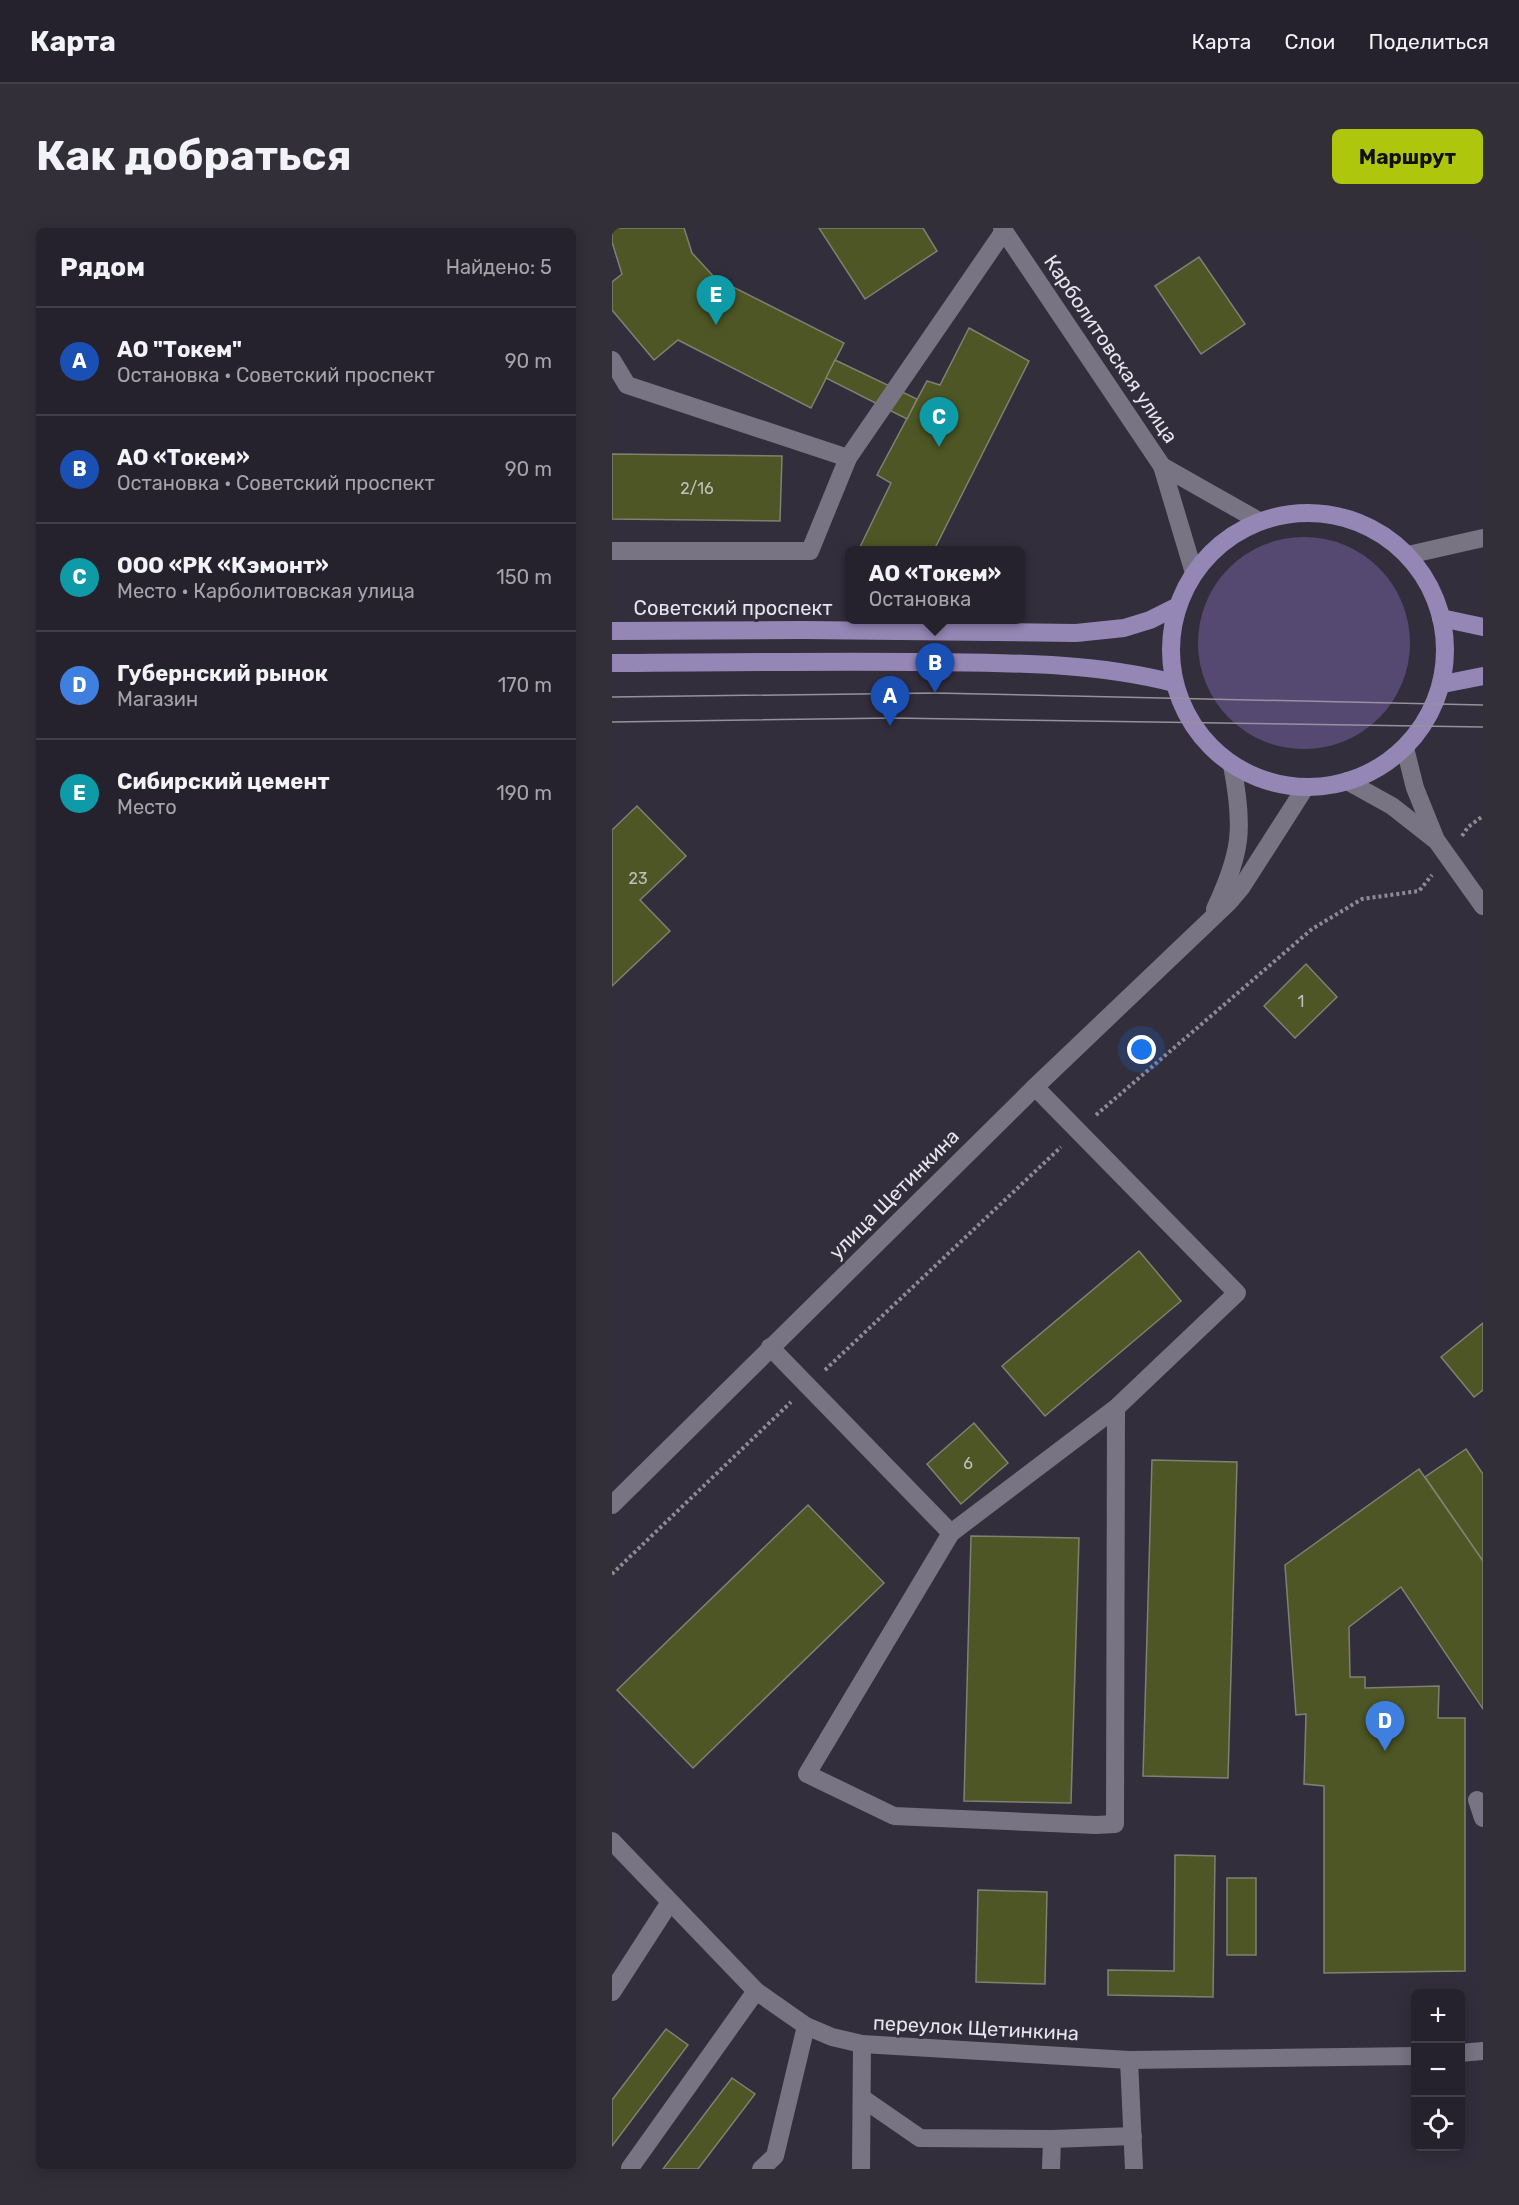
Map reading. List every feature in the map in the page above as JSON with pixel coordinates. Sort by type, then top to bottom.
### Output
[{"type":"main road","points":[[1298,513],[1338,515],[1376,530],[1408,555],[1428,585],[1442,618],[1446,651],[1443,684],[1430,715],[1405,748],[1380,767],[1347,781],[1305,788],[1277,784],[1252,776],[1217,753],[1190,721],[1174,683],[1170,662],[1169,635],[1174,608],[1194,573],[1222,542],[1259,521],[1298,513]]},
{"type":"main road","name":"Советский проспект","points":[[612,632],[813,630],[1076,633],[1124,627],[1150,620],[1174,608]]},
{"type":"main road","points":[[1442,618],[1483,627]]},
{"type":"main road","points":[[612,663],[995,663],[1080,667],[1144,675],[1174,683]]},
{"type":"main road","points":[[1443,684],[1483,676]]},
{"type":"street","points":[[612,551],[810,551],[848,458],[1003,229]]},
{"type":"street","name":"Карболитовская улица","points":[[1003,229],[1162,466]]},
{"type":"street","points":[[612,360],[627,385],[848,458]]},
{"type":"street","points":[[1162,466],[1259,521]]},
{"type":"street","points":[[1162,466],[1194,573]]},
{"type":"street","points":[[1408,555],[1483,538]]},
{"type":"street","points":[[1405,748],[1415,788],[1436,840],[1483,906]]},
{"type":"street","points":[[1210,918],[1233,868],[1239,847],[1238,797],[1232,765]]},
{"type":"street","points":[[1347,781],[1392,806],[1436,840]]},
{"type":"street","name":"улица Щетинкина","points":[[612,1505],[1035,1087],[1210,918],[1230,902],[1305,788]]},
{"type":"street","points":[[1035,1087],[1237,1293],[1116,1408],[951,1533],[807,1774],[894,1816],[1096,1826],[1114,1824],[1116,1408]]},
{"type":"street","points":[[770,1347],[951,1533]]},
{"type":"street","points":[[1478,1800],[1483,1818]]},
{"type":"street","name":"переулок Щетинкина","points":[[612,1841],[756,1991],[806,2026],[832,2037],[862,2044],[1129,2060],[1411,2056]]},
{"type":"street","points":[[615,1983],[670,1902]]},
{"type":"street","points":[[630,2168],[756,1991]]},
{"type":"street","points":[[761,2169],[775,2156],[806,2026]]},
{"type":"street","points":[[861,2169],[862,2044]]},
{"type":"street","points":[[1465,2053],[1483,2051]]},
{"type":"street","points":[[1129,2060],[1134,2169]]},
{"type":"street","points":[[862,2098],[920,2138],[1052,2139],[1133,2136]]},
{"type":"street","points":[[1051,2169],[1052,2139]]},
{"type":"path","points":[[612,1574],[808,1385],[1078,1131],[1312,929],[1362,899],[1419,891],[1468,827],[1483,816]]},
{"type":"shaded area","points":[[1304,537],[1325,539],[1344,545],[1363,555],[1379,568],[1392,584],[1402,603],[1408,622],[1410,643],[1408,664],[1402,683],[1392,702],[1379,718],[1363,731],[1344,741],[1325,747],[1304,749],[1283,747],[1264,741],[1245,731],[1229,718],[1216,702],[1206,683],[1200,664],[1198,643],[1200,622],[1206,603],[1216,584],[1229,568],[1245,555],[1264,545],[1283,539]]},
{"type":"building","points":[[612,228],[684,228],[692,253],[715,278],[844,343],[811,408],[678,340],[654,360],[612,310],[612,282],[622,274],[612,242]]},
{"type":"building","points":[[819,228],[923,228],[937,251],[865,299]]},
{"type":"building","points":[[1199,257],[1245,324],[1201,354],[1155,286]]},
{"type":"building","points":[[969,328],[1029,361],[936,546],[860,546],[891,483],[877,475],[927,381],[940,385]]},
{"type":"building","points":[[835,360],[917,399],[907,419],[826,378]]},
{"type":"building","points":[[612,454],[782,456],[780,521],[612,519]]},
{"type":"building","points":[[637,806],[686,856],[640,900],[670,931],[612,986],[612,830]]},
{"type":"building","points":[[1306,964],[1337,997],[1295,1038],[1264,1006]]},
{"type":"building","points":[[1139,1251],[1181,1301],[1045,1416],[1002,1366]]},
{"type":"building","points":[[1483,1323],[1483,1390],[1474,1397],[1441,1357]]},
{"type":"building","points":[[974,1423],[1008,1463],[961,1504],[927,1464]]},
{"type":"building","points":[[1466,1449],[1483,1474],[1483,1561],[1425,1477]]},
{"type":"building","points":[[1152,1460],[1237,1462],[1228,1778],[1143,1776]]},
{"type":"building","points":[[1419,1469],[1483,1561],[1483,1709],[1401,1587],[1349,1627],[1350,1677],[1365,1677],[1365,1688],[1439,1686],[1438,1718],[1465,1718],[1465,1971],[1324,1973],[1324,1786],[1304,1784],[1306,1714],[1296,1715],[1285,1565]]},
{"type":"building","points":[[808,1505],[884,1583],[693,1768],[617,1690]]},
{"type":"building","points":[[971,1536],[1079,1538],[1071,1803],[964,1801]]},
{"type":"building","points":[[1175,1855],[1215,1856],[1213,1997],[1108,1995],[1108,1970],[1174,1971]]},
{"type":"building","points":[[1227,1878],[1256,1878],[1256,1955],[1227,1955]]},
{"type":"building","points":[[978,1890],[1047,1892],[1045,1984],[976,1982]]},
{"type":"building","points":[[666,2029],[688,2045],[612,2146],[612,2100]]},
{"type":"building","points":[[732,2078],[755,2094],[698,2169],[663,2169]]},
{"type":"tram line","points":[[612,697],[935,693],[1483,705]]},
{"type":"tram line","points":[[612,722],[893,718],[1483,727]]},
{"type":"place","name":"Сибирский цемент","points":[[716,325]]},
{"type":"place","name":"ООО «РК «Кэмонт»","points":[[939,447]]},
{"type":"place","name":"АО «Токем»","points":[[935,693]]},
{"type":"place","name":"АО \"Токем\"","points":[[890,726]]},
{"type":"place","name":"Губернский рынок","points":[[1385,1751]]}]
